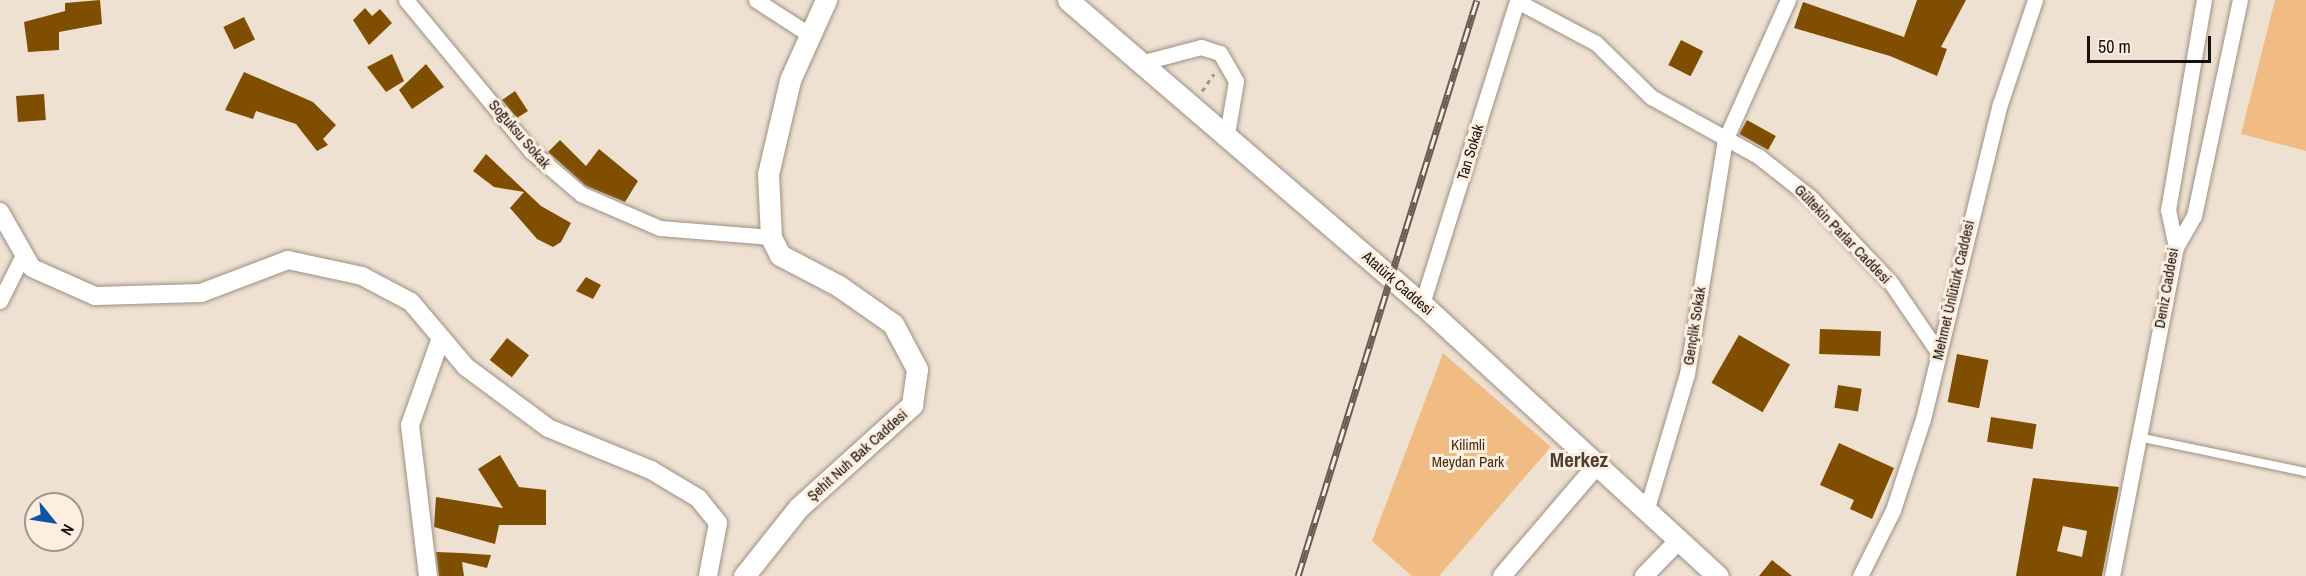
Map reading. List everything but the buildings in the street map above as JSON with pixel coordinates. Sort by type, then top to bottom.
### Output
[{"type":"main road","points":[[771,237],[768,174],[790,80],[826,0]]},
{"type":"main road","name":"Atatürk Caddesi","points":[[1068,0],[1144,62],[1422,304],[1599,463],[1718,576]]},
{"type":"main road","name":"Şehit Nuh Bak Caddesi","points":[[744,576],[798,508],[912,405],[917,369],[893,324],[839,286],[780,255],[771,237]]},
{"type":"street","name":"Soğuksu Sokak","points":[[406,0],[531,151],[581,194],[660,228],[771,237]]},
{"type":"street","points":[[756,0],[810,35]]},
{"type":"street","name":"Gültekin Parlar Caddesi","points":[[1517,0],[1596,43],[1651,97],[1725,140],[1758,156],[1810,196],[1891,283],[1938,352]]},
{"type":"street","name":"Tan Sokak","points":[[1422,304],[1517,0]]},
{"type":"street","name":"Gençlik Sokak","points":[[1647,508],[1687,374],[1725,140],[1788,0]]},
{"type":"street","name":"Mehmet Ünlütürk Caddesi","points":[[1860,576],[1893,510],[1938,352],[2000,104],[2035,0]]},
{"type":"street","name":"Deniz Caddesi","points":[[2112,576],[2176,247],[2168,210],[2204,0]]},
{"type":"street","points":[[2176,247],[2194,216],[2240,0]]},
{"type":"street","points":[[1144,62],[1201,47],[1224,58],[1237,90],[1227,134]]},
{"type":"street","points":[[0,212],[32,267],[95,296],[201,293],[288,260],[362,276],[411,302],[466,367],[548,428],[651,470],[698,498],[718,523],[708,576]]},
{"type":"street","points":[[0,301],[24,253]]},
{"type":"street","points":[[428,576],[410,425],[441,338]]},
{"type":"street","points":[[1502,576],[1599,463]]},
{"type":"street","points":[[1644,576],[1679,540]]},
{"type":"lane","points":[[2138,437],[2306,472]]},
{"type":"path","points":[[1193,105],[1224,58]]},
{"type":"green space","points":[[2275,0],[2306,0],[2306,151],[2241,134]]},
{"type":"green space","name":"Kilimli Meydan Park","points":[[1443,353],[1551,447],[1439,576],[1412,576],[1372,541]]},
{"type":"railway","points":[[1298,576],[1477,0]]},
{"type":"district","name":"Merkez","points":[[1579,460]]}]
